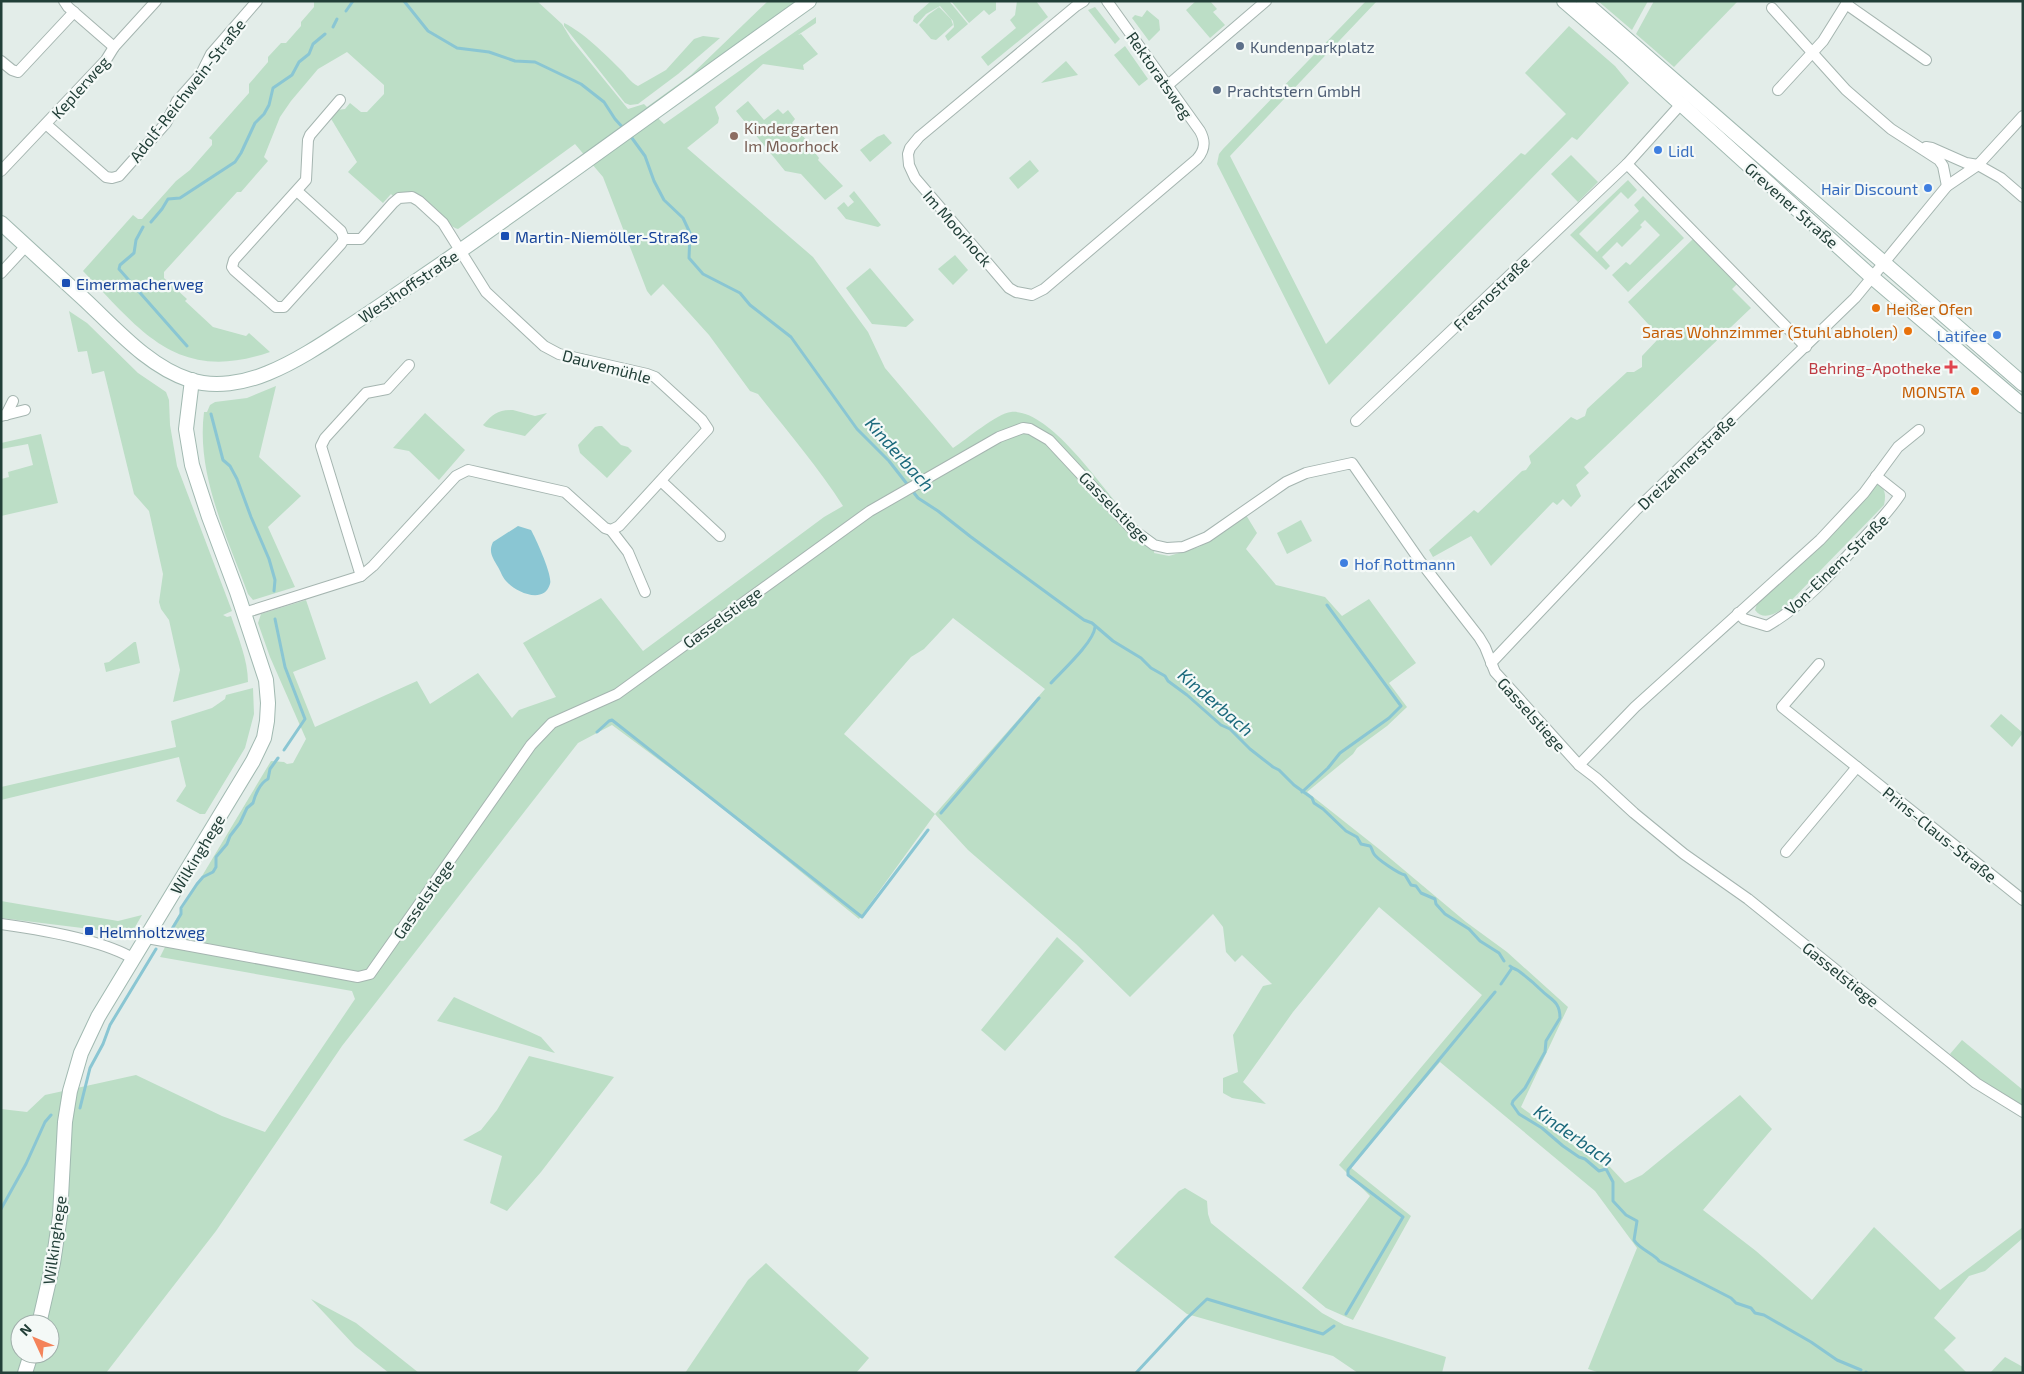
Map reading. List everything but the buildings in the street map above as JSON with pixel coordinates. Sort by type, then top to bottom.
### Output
[{"type":"street","points":[[64,1],[114,47]]},
{"type":"street","name":"Keplerweg","points":[[1,171],[106,60],[114,47],[156,1]]},
{"type":"street","name":"Adolf-Reichwein-Straße","points":[[47,124],[106,177],[118,176],[166,123],[177,101],[201,74],[211,54],[257,1]]},
{"type":"street","name":"Westhoffstraße","points":[[1,223],[150,358],[169,370],[192,380],[234,383],[254,378],[276,369],[338,334],[520,210],[609,143],[809,1]]},
{"type":"street","name":"Im Moorhock","points":[[1084,1],[919,137],[910,148],[908,154],[908,166],[915,178],[960,232],[992,266],[1003,282],[1016,292],[1032,295],[1044,289],[1203,152]]},
{"type":"street","name":"Rektoratsweg","points":[[1107,1],[1202,134],[1203,152]]},
{"type":"street","points":[[1168,85],[1266,1]]},
{"type":"street","name":"Grevener Straße","points":[[1564,1],[1873,278],[2023,406]]},
{"type":"street","name":"Grevener Straße","points":[[1583,1],[1884,265],[2023,384]]},
{"type":"street","points":[[1778,90],[1827,35],[1847,3],[1926,60]]},
{"type":"street","points":[[1772,8],[1846,90],[1891,128],[1938,160],[1943,166],[1947,186]]},
{"type":"street","points":[[1,61],[12,70],[18,72],[74,12]]},
{"type":"street","points":[[340,100],[310,135],[308,140],[306,180],[234,260],[232,267],[276,307],[280,308],[289,304],[344,239]]},
{"type":"street","name":"Fresnostraße","points":[[1356,422],[1627,164],[1681,104]]},
{"type":"street","name":"Dreizehnerstraße","points":[[1491,662],[1635,511],[1806,347],[1873,278],[1947,186],[1978,165],[2023,116]]},
{"type":"street","points":[[1920,146],[1932,148],[1966,163],[1978,165],[2000,178],[2023,197]]},
{"type":"street","points":[[1627,164],[1806,347]]},
{"type":"street","points":[[297,191],[341,231],[344,239]]},
{"type":"street","points":[[344,239],[361,239],[392,203],[399,198],[412,197],[443,223],[461,250]]},
{"type":"street","points":[[1,273],[26,246]]},
{"type":"street","name":"Dauvemühle","points":[[461,250],[486,292],[544,346],[559,354],[655,377],[707,424],[708,429],[705,434],[618,526],[611,530]]},
{"type":"street","points":[[361,576],[321,446],[325,438],[366,393],[387,389],[409,365]]},
{"type":"street","name":"Wilkinghege","points":[[42,1314],[53,1263],[60,1216],[65,1122],[70,1092],[79,1060],[90,1033],[253,761],[264,738],[268,716],[267,685],[244,612],[192,465],[186,429],[192,380]]},
{"type":"street","points":[[4,415],[13,401]]},
{"type":"street","points":[[4,415],[25,410]]},
{"type":"street","name":"Gasselstiege","points":[[147,938],[358,977],[370,974],[531,745],[552,723],[618,694],[870,510],[999,438],[1024,428],[1030,429],[1049,440],[1131,528],[1154,545],[1167,548],[1183,548],[1207,537],[1286,482],[1306,472],[1352,463],[1420,561],[1479,638],[1495,672],[1579,766],[1596,778],[1634,813],[1684,854],[1748,899],[1976,1083],[2023,1112]]},
{"type":"street","name":"Von-Einem-Straße","points":[[1579,766],[1635,707],[1820,540],[1864,493],[1898,447],[1919,430]]},
{"type":"street","points":[[244,612],[361,576],[373,566],[456,476],[468,470],[565,492],[605,528],[611,530],[628,552],[645,592]]},
{"type":"street","name":"Von-Einem-Straße","points":[[1738,613],[1744,619],[1767,626],[1796,606],[1841,563],[1891,509],[1900,495],[1876,476]]},
{"type":"street","points":[[661,480],[720,536]]},
{"type":"street","name":"Prins-Claus-Straße","points":[[1819,664],[1782,707],[2023,900]]},
{"type":"street","points":[[1786,852],[1857,767]]},
{"type":"street","points":[[1,924],[91,942],[111,948],[134,959]]},
{"type":"green space","points":[[314,1],[537,1],[562,24],[571,39],[628,109],[644,104],[647,107],[691,75],[768,1],[800,1],[649,109],[664,124],[816,17],[816,23],[798,35],[801,34],[818,54],[803,65],[804,70],[763,64],[715,107],[719,118],[718,123],[687,148],[813,257],[868,332],[885,368],[953,448],[998,417],[1011,412],[1027,414],[1043,423],[1060,437],[1132,521],[1156,539],[1154,553],[1169,556],[1199,547],[1246,515],[1257,533],[1246,549],[1276,585],[1325,597],[1342,616],[1369,599],[1416,663],[1389,683],[1407,707],[1387,726],[1357,748],[1353,754],[1307,792],[1466,922],[1507,952],[1568,1007],[1521,1107],[1591,1158],[1610,1167],[1625,1183],[1642,1175],[1740,1095],[1772,1129],[1703,1210],[1756,1251],[1812,1300],[1874,1227],[1940,1290],[2023,1227],[2023,1238],[1985,1271],[1969,1276],[1934,1318],[1956,1338],[1944,1350],[1967,1373],[1600,1373],[1588,1369],[1637,1248],[1595,1191],[1440,1062],[1350,1167],[1411,1216],[1353,1320],[1326,1308],[1302,1288],[1370,1196],[1339,1165],[1482,995],[1379,907],[1293,1012],[1243,1082],[1266,1104],[1232,1098],[1223,1093],[1223,1078],[1238,1072],[1233,1035],[1263,986],[1272,984],[1242,955],[1235,962],[1226,952],[1223,927],[1213,914],[1130,997],[1076,944],[968,850],[935,814],[859,919],[705,794],[612,725],[578,743],[342,1046],[216,1231],[106,1373],[1,1373],[1,1109],[27,1112],[45,1095],[136,1075],[222,1116],[265,1132],[355,999],[352,991],[160,957],[170,937],[166,936],[271,761],[287,764],[293,763],[306,739],[270,657],[258,623],[261,614],[306,600],[326,659],[293,672],[315,727],[417,681],[430,704],[478,673],[512,718],[519,710],[556,697],[523,643],[601,598],[643,651],[824,517],[843,506],[813,463],[758,394],[750,391],[709,335],[663,284],[651,296],[647,291],[603,177],[575,144],[458,229],[451,225],[429,202],[416,195],[409,193],[393,196],[391,194],[383,203],[348,172],[357,162],[330,117],[337,110],[345,109],[350,103],[361,112],[367,112],[384,94],[384,85],[347,52],[318,69],[291,101],[280,117],[264,157],[268,161],[164,272],[164,278],[213,327],[246,336],[249,333],[270,352],[238,360],[210,361],[185,356],[163,346],[143,331],[83,271],[133,215],[138,219],[142,219],[212,145],[212,140],[209,138],[249,93],[249,84],[268,62],[268,57],[281,43],[286,43],[301,26],[301,22],[314,7]],"holes":[[[953,618],[1045,689],[935,814],[844,734],[911,657],[924,649]]]},
{"type":"green space","points":[[931,1],[949,1],[968,24],[948,41],[945,36],[954,27],[953,21],[940,6],[926,14],[917,24],[913,21],[914,16]]},
{"type":"green space","points":[[951,1],[996,1],[996,10],[989,15],[984,10],[969,23]]},
{"type":"green space","points":[[1017,1],[1036,1],[1048,17],[988,66],[981,57],[1016,28],[1010,20],[1015,15]]},
{"type":"green space","points":[[1196,1],[1210,1],[1217,9],[1213,12],[1225,25],[1210,38],[1186,10]]},
{"type":"green space","points":[[1366,1],[1377,1],[1230,156],[1326,344],[1521,153],[1525,155],[1566,114],[1525,73],[1569,26],[1615,66],[1629,83],[1577,140],[1572,137],[1329,385],[1217,164],[1219,154],[1223,149]]},
{"type":"green space","points":[[1598,1],[1648,1],[1632,30]]},
{"type":"green space","points":[[1654,1],[1738,1],[1674,67],[1636,34]]},
{"type":"green space","points":[[939,7],[951,19],[953,25],[936,40],[931,39],[919,25]]},
{"type":"green space","points":[[1095,7],[1120,39],[1115,44],[1088,10]]},
{"type":"green space","points":[[1147,10],[1159,20],[1160,30],[1149,41],[1132,18],[1135,15],[1142,17]]},
{"type":"green space","points":[[564,23],[594,44],[638,86],[666,70],[694,39],[703,36],[720,38],[678,74],[638,104],[630,105],[625,103],[564,26]]},
{"type":"green space","points":[[1125,46],[1148,79],[1139,86],[1114,55]]},
{"type":"green space","points":[[1066,61],[1078,75],[1041,83]]},
{"type":"green space","points":[[748,101],[764,120],[778,109],[783,114],[788,110],[795,119],[792,123],[807,141],[809,140],[815,147],[813,150],[819,158],[818,160],[843,186],[825,200],[801,174],[785,171],[736,111]]},
{"type":"green space","points":[[884,134],[892,143],[870,162],[860,150]]},
{"type":"green space","points":[[1571,155],[1598,182],[1578,202],[1551,174]]},
{"type":"green space","points":[[1030,160],[1039,171],[1018,189],[1009,178]]},
{"type":"green space","points":[[1628,180],[1637,190],[1628,199],[1621,192],[1579,234],[1597,252],[1639,211],[1634,205],[1643,196],[1684,238],[1628,292],[1612,275],[1626,262],[1630,265],[1660,235],[1645,220],[1640,225],[1642,227],[1622,247],[1617,242],[1602,257],[1610,266],[1606,270],[1570,235]]},
{"type":"green space","points":[[854,191],[881,225],[878,227],[846,219],[837,208],[844,202],[848,207],[854,202],[849,196]]},
{"type":"green space","points":[[1693,239],[1737,284],[1732,289],[1751,308],[1584,467],[1589,473],[1576,485],[1581,496],[1571,507],[1563,499],[1557,505],[1553,502],[1491,566],[1471,536],[1433,557],[1429,550],[1474,510],[1478,513],[1522,471],[1526,470],[1531,463],[1529,456],[1571,417],[1577,420],[1585,416],[1587,409],[1627,372],[1634,372],[1642,367],[1642,356],[1660,337],[1628,302]]},
{"type":"green space","points":[[955,255],[968,270],[953,285],[938,269]]},
{"type":"green space","points":[[870,268],[914,320],[906,327],[872,324],[846,288]]},
{"type":"green space","points":[[69,311],[87,323],[138,373],[166,392],[169,400],[170,425],[177,466],[232,611],[223,615],[231,616],[244,657],[248,682],[173,702],[180,670],[169,620],[161,609],[159,602],[163,574],[149,511],[134,494],[104,371],[92,374],[87,351],[78,352]]},
{"type":"green space","points":[[276,386],[259,457],[301,496],[268,527],[295,587],[253,600],[248,594],[223,528],[209,482],[203,436],[204,412],[207,412],[210,405],[215,402],[247,398]]},
{"type":"green space","points":[[513,410],[535,416],[547,413],[525,436],[483,425],[496,413]]},
{"type":"green space","points":[[425,413],[465,450],[439,480],[409,451],[393,448]]},
{"type":"green space","points":[[602,426],[621,445],[628,447],[632,451],[607,478],[580,453],[578,445],[595,427]]},
{"type":"green space","points":[[41,434],[58,503],[1,516],[1,479],[9,477],[8,472],[33,465],[28,444],[1,449],[1,443]]},
{"type":"green space","points":[[1876,484],[1882,487],[1884,492],[1884,505],[1784,608],[1765,616],[1758,613],[1755,610],[1757,604]]},
{"type":"green space","points":[[1301,520],[1312,541],[1287,554],[1277,533]]},
{"type":"green space","points":[[136,642],[140,663],[106,672],[104,663],[109,662]]},
{"type":"green space","points":[[253,688],[254,714],[245,748],[205,814],[200,814],[176,801],[186,786],[179,757],[1,800],[1,787],[176,747],[171,721],[212,708],[225,699],[226,695]]},
{"type":"green space","points":[[2001,714],[2023,733],[2012,747],[1990,726]]},
{"type":"green space","points":[[1,901],[118,921],[142,915],[131,934],[1,918]]},
{"type":"green space","points":[[1057,937],[1084,961],[1005,1051],[981,1030]]},
{"type":"green space","points":[[454,997],[541,1037],[555,1053],[437,1021]]},
{"type":"green space","points":[[1962,1040],[2023,1090],[2023,1106],[1975,1077],[1950,1054]]},
{"type":"green space","points":[[529,1056],[614,1077],[541,1172],[507,1211],[490,1203],[502,1156],[463,1140],[481,1130],[497,1110]]},
{"type":"green space","points":[[1185,1188],[1207,1201],[1211,1223],[1322,1313],[1344,1325],[1446,1357],[1442,1373],[1358,1373],[1333,1356],[1187,1314],[1114,1257],[1179,1191]]},
{"type":"green space","points":[[766,1263],[869,1358],[856,1373],[685,1373],[748,1280]]},
{"type":"green space","points":[[311,1299],[356,1323],[419,1373],[389,1373],[355,1346]]},
{"type":"green space","points":[[2005,1357],[2023,1367],[2023,1373],[1990,1373]]},
{"type":"water","points":[[518,526],[531,530],[547,566],[550,584],[542,594],[530,595],[512,587],[503,577],[492,555],[493,542]]},
{"type":"waterway","points":[[346,11],[353,1]]},
{"type":"waterway","name":"Kinderbach","points":[[404,1],[428,31],[457,48],[489,52],[515,61],[535,62],[581,84],[604,102],[625,130]]},
{"type":"waterway","points":[[333,27],[337,19]]},
{"type":"waterway","points":[[151,222],[168,199],[180,198],[235,162],[255,123],[264,114],[269,105],[273,88],[292,75],[299,62],[309,54],[313,44],[325,34]]},
{"type":"waterway","name":"Kinderbach","points":[[629,134],[645,156],[654,181],[664,200],[683,218],[690,233],[689,258],[703,274],[740,293],[750,305],[791,337],[857,429],[889,461],[918,498],[1084,620],[1092,623],[1113,641],[1141,658],[1151,668],[1165,676],[1168,681],[1221,725],[1230,729],[1250,749],[1279,770],[1294,785],[1312,798],[1314,803],[1346,831],[1357,837],[1361,844],[1370,846],[1379,859],[1405,875],[1411,885],[1416,886],[1421,893],[1435,899],[1436,904],[1445,914],[1469,929],[1480,941],[1499,953],[1504,961]]},
{"type":"waterway","points":[[143,227],[136,240],[134,253],[120,265],[119,269],[187,346]]},
{"type":"waterway","points":[[211,414],[223,460],[230,466],[237,479],[269,559],[275,580],[274,591]]},
{"type":"waterway","points":[[1302,792],[1328,768],[1340,753],[1389,718],[1401,706],[1327,605]]},
{"type":"waterway","points":[[275,619],[285,667],[305,719],[284,750]]},
{"type":"waterway","points":[[1051,683],[1084,648],[1095,627]]},
{"type":"waterway","points":[[941,813],[1039,698]]},
{"type":"waterway","points":[[597,732],[612,720],[862,917],[928,830]]},
{"type":"waterway","points":[[169,934],[181,914],[181,908],[197,884],[203,877],[213,872],[216,867],[216,857],[227,844],[247,808],[253,803],[258,790],[268,779],[270,769],[278,758]]},
{"type":"waterway","points":[[80,1108],[90,1068],[103,1044],[110,1025],[156,949]]},
{"type":"waterway","name":"Kinderbach","points":[[1510,966],[1526,976],[1554,1001],[1560,1012],[1560,1018],[1546,1041],[1545,1052],[1525,1088],[1513,1101],[1512,1104],[1519,1114],[1542,1128],[1563,1146],[1585,1159],[1599,1171],[1606,1169],[1613,1182],[1613,1201],[1626,1215],[1637,1221],[1634,1240],[1659,1261],[1731,1298],[1736,1303],[1751,1308],[1755,1313],[1764,1315],[1811,1342],[1837,1360],[1861,1370]]},
{"type":"waterway","points":[[1501,984],[1512,968]]},
{"type":"waterway","points":[[1346,1314],[1403,1217],[1348,1175],[1348,1170],[1495,992]]},
{"type":"waterway","points":[[1,1209],[26,1164],[45,1122],[51,1115]]},
{"type":"waterway","points":[[1136,1373],[1207,1299],[1323,1334],[1334,1326]]},
{"type":"place","name":"Kundenparkplatz","points":[[1240,46]]},
{"type":"place","name":"Prachtstern GmbH","points":[[1217,90]]},
{"type":"place","name":"Kindergarten Im Moorhock","points":[[734,136]]},
{"type":"place","name":"Lidl","points":[[1658,150]]},
{"type":"place","name":"Hair Discount","points":[[1928,188]]},
{"type":"place","name":"Martin-Niemöller-Straße","points":[[505,236]]},
{"type":"place","name":"Eimermacherweg","points":[[66,283]]},
{"type":"place","name":"Heißer Ofen","points":[[1876,308]]},
{"type":"place","name":"Saras Wohnzimmer (Stuhl abholen)","points":[[1908,331]]},
{"type":"place","name":"Latifee","points":[[1997,335]]},
{"type":"place","name":"Behring-Apotheke","points":[[1951,367]]},
{"type":"place","name":"MONSTA","points":[[1975,391]]},
{"type":"place","name":"Hof Rottmann","points":[[1344,563]]},
{"type":"place","name":"Helmholtzweg","points":[[89,931]]}]
